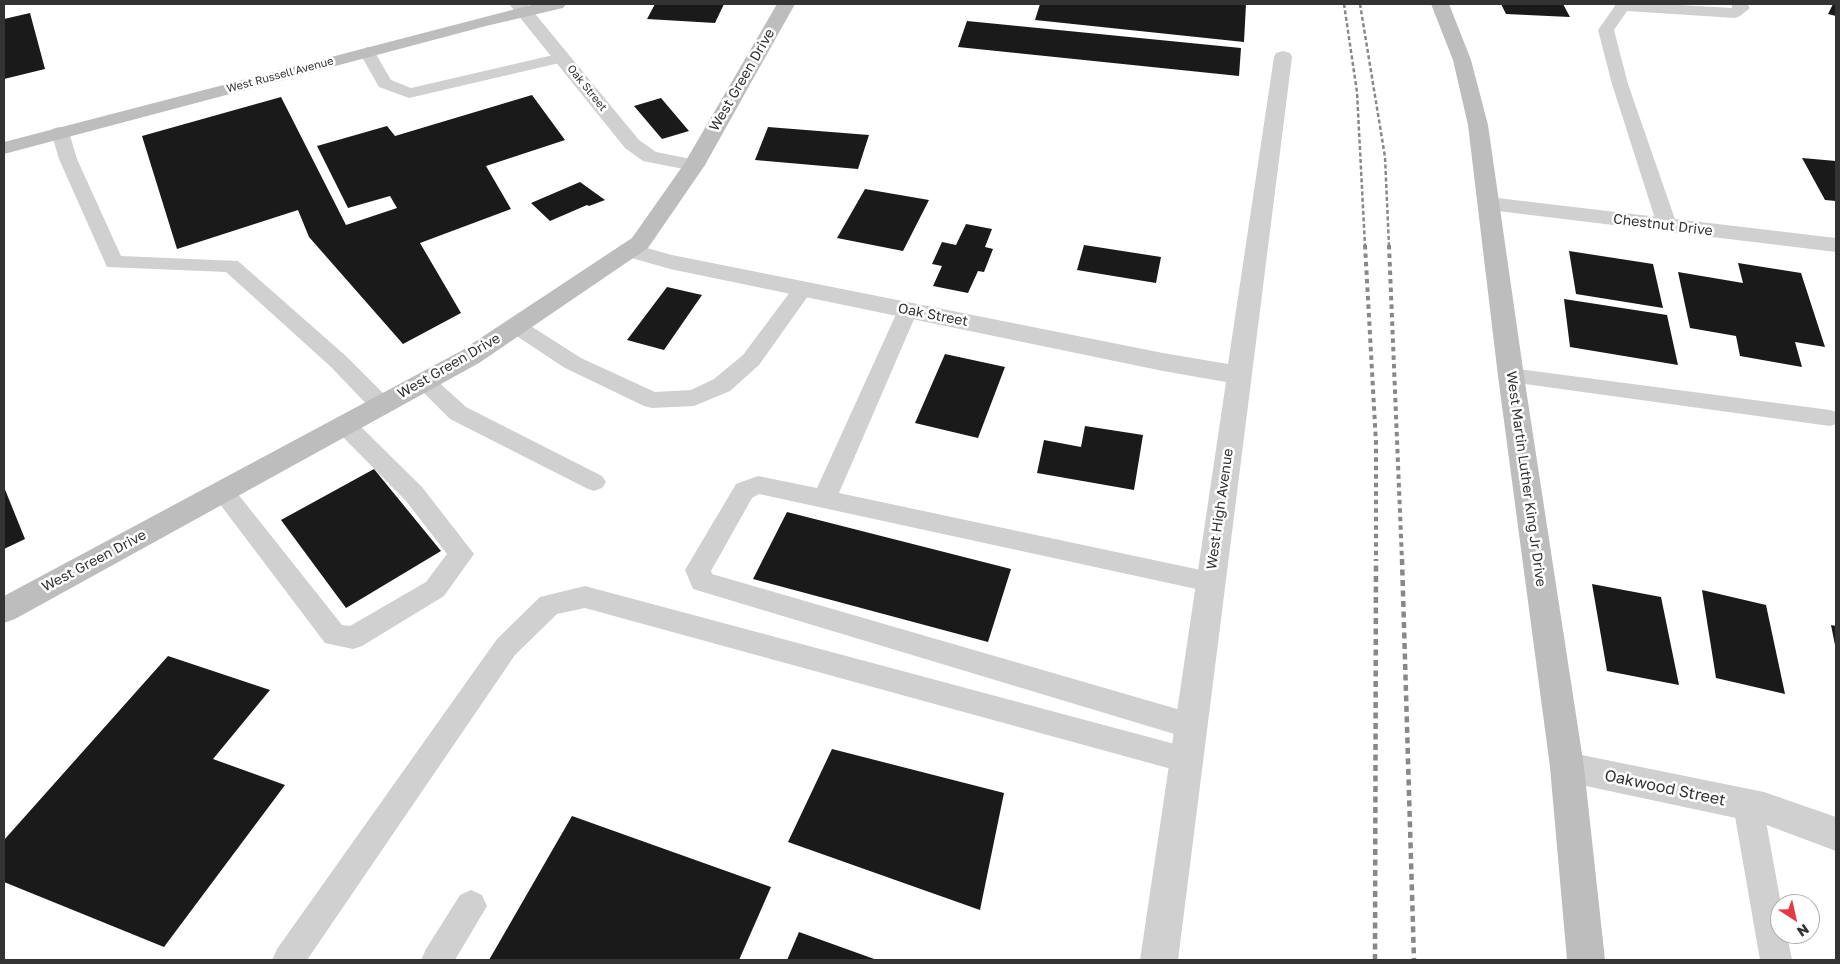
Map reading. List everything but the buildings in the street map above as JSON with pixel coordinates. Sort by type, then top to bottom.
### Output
[{"type":"main road","name":"West Russell Avenue","points":[[4,148],[367,52],[521,8],[557,4]]},
{"type":"main road","name":"West Green Drive","points":[[4,610],[470,357],[640,243],[694,165],[786,4]]},
{"type":"main road","name":"West Martin Luther King Jr Drive","points":[[1440,4],[1462,60],[1478,125],[1511,376],[1567,767],[1586,960]]},
{"type":"street","name":"Oak Street","points":[[521,8],[632,144],[650,158],[694,165]]},
{"type":"street","name":"West High Avenue","points":[[1159,960],[1238,374],[1283,58]]},
{"type":"street","name":"Chestnut Drive","points":[[1489,204],[1836,245]]},
{"type":"street","name":"Oak Street","points":[[629,250],[670,262],[1238,374]]},
{"type":"street","name":"Oakwood Street","points":[[1567,767],[1756,807],[1836,834]]},
{"type":"street","name":"Oakwood Street","points":[[1756,807],[1836,814]]},
{"type":"lane","points":[[1667,225],[1620,84],[1606,30],[1623,5],[1736,13],[1742,8],[1739,4]]},
{"type":"lane","points":[[367,52],[385,83],[409,93],[562,58]]},
{"type":"lane","points":[[60,132],[68,159],[114,262],[231,266],[340,362],[381,404]]},
{"type":"lane","points":[[516,326],[573,363],[652,400],[694,398],[722,385],[751,360],[803,289]]},
{"type":"lane","points":[[824,500],[908,310]]},
{"type":"lane","points":[[1511,376],[1830,418]]},
{"type":"lane","points":[[424,382],[458,413],[594,482]]},
{"type":"lane","points":[[222,491],[334,635],[353,638],[436,590],[460,554],[414,494],[345,425]]},
{"type":"lane","points":[[1191,726],[702,582],[698,570],[744,491],[758,485],[1210,582]]},
{"type":"lane","points":[[288,960],[506,647],[549,605],[585,597],[1186,760]]},
{"type":"lane","points":[[1756,807],[1776,960]]},
{"type":"lane","points":[[437,960],[471,906]]},
{"type":"railway","points":[[1344,4],[1357,92],[1365,246]]},
{"type":"railway","points":[[1360,4],[1385,157],[1389,246]]},
{"type":"railway","points":[[1365,245],[1376,443],[1376,559]]},
{"type":"railway","points":[[1389,245],[1402,561]]},
{"type":"railway","points":[[1375,960],[1376,559]]},
{"type":"railway","points":[[1402,559],[1414,960]]}]
